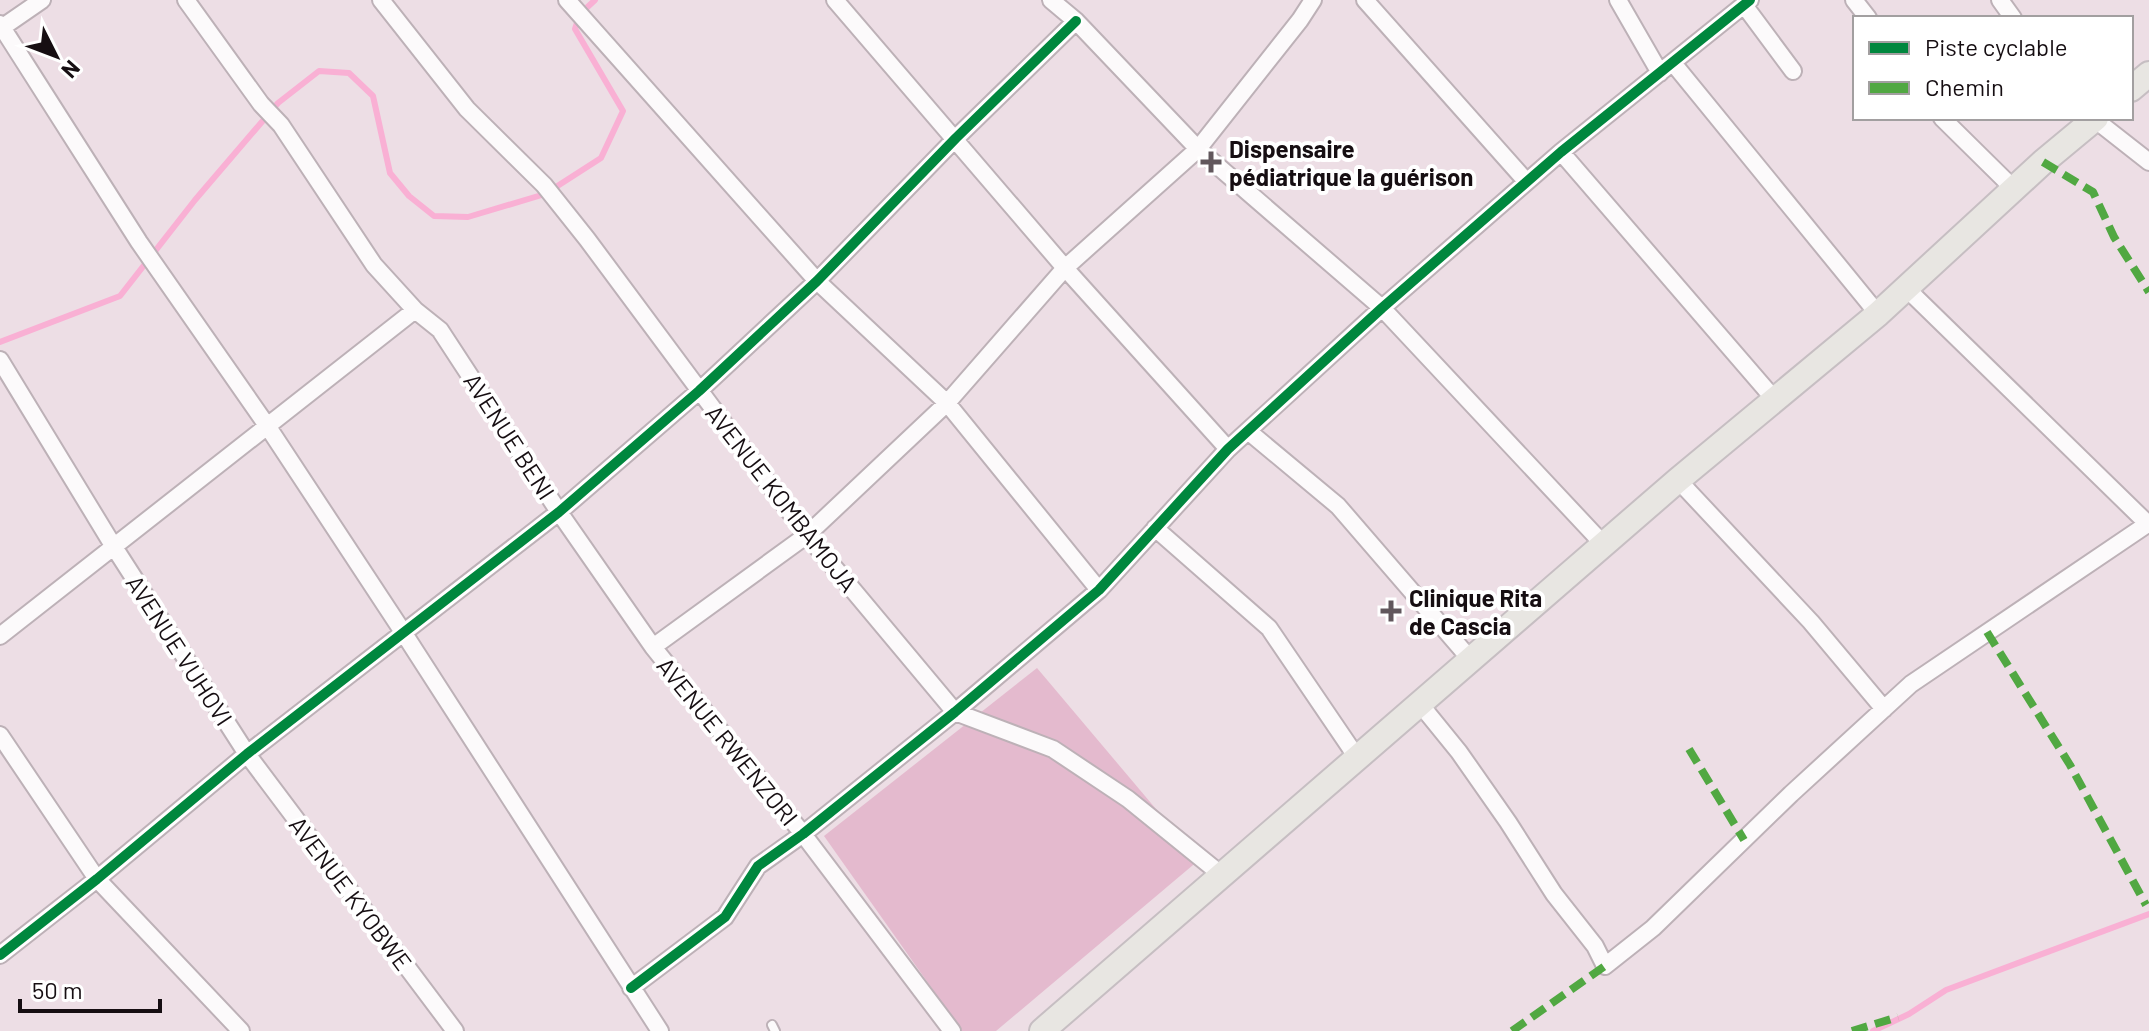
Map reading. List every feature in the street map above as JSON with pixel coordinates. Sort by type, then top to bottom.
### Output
[{"type":"main road","points":[[2133,87],[2149,74]]},
{"type":"main road","points":[[1042,1031],[1678,480],[1878,314],[2093,120]]},
{"type":"street","points":[[42,0],[1,27],[139,242],[268,427],[403,632],[631,988],[651,1027]]},
{"type":"street","name":"AVENUE BENI","points":[[186,0],[261,104],[281,125],[374,265],[415,310],[440,330],[559,512],[653,647]]},
{"type":"street","name":"AVENUE KOMBAMOJA","points":[[381,0],[467,109],[544,185],[807,535],[955,712]]},
{"type":"street","points":[[567,0],[817,281],[947,403],[1099,590]]},
{"type":"street","points":[[835,0],[1065,268],[1228,449]]},
{"type":"street","points":[[1051,0],[1076,21],[1198,149],[1382,308],[1605,546]]},
{"type":"street","points":[[653,647],[807,535],[947,403],[1065,268],[1198,149],[1313,0]]},
{"type":"street","points":[[1365,0],[1526,181]]},
{"type":"street","points":[[1618,0],[1666,68],[1878,314]]},
{"type":"street","points":[[1854,0],[1866,16]]},
{"type":"street","points":[[631,988],[725,917],[758,866],[803,834],[955,712],[1099,590],[1228,449],[1382,308],[1526,181],[1747,2],[1793,71]]},
{"type":"street","points":[[0,955],[247,754],[559,512],[699,391],[817,281],[956,138],[1076,21]]},
{"type":"street","points":[[1944,120],[2014,189]]},
{"type":"street","points":[[2097,120],[2149,162]]},
{"type":"street","points":[[1561,152],[1775,400]]},
{"type":"street","points":[[1420,704],[1459,752],[1554,894],[1595,946],[1605,966],[1653,928],[1791,794],[1911,684],[2149,524],[1906,288]]},
{"type":"street","points":[[0,636],[415,310]]},
{"type":"street","name":"AVENUE VUHOVI","points":[[0,360],[114,547],[247,754]]},
{"type":"street","points":[[1248,431],[1338,506],[1471,660]]},
{"type":"street","points":[[1678,480],[1811,622],[1884,709]]},
{"type":"street","points":[[1155,528],[1269,628],[1358,759]]},
{"type":"street","name":"AVENUE RWENZORI","points":[[653,647],[803,834],[952,1031]]},
{"type":"street","points":[[955,712],[1053,749],[1128,799],[1223,876]]},
{"type":"street","points":[[0,735],[97,879],[241,1031]]},
{"type":"street","name":"AVENUE KYOBWE","points":[[247,754],[455,1031]]},
{"type":"shaded area","points":[[1037,668],[1199,860],[996,1031],[962,1031],[824,836]]},
{"type":"waterway","points":[[0,342],[120,296],[195,200],[278,103],[319,71],[349,73],[373,96],[390,173],[409,196],[434,216],[468,217],[545,194],[601,158],[623,111],[575,29],[580,14],[595,0]]},
{"type":"waterway","points":[[1873,1031],[1909,1014],[1946,990],[2149,914]]},
{"type":"marked path","points":[[2043,162],[2093,192],[2114,237],[2149,292]]},
{"type":"marked path","points":[[1987,632],[2070,765],[2146,905]]},
{"type":"marked path","points":[[1689,749],[1744,840]]},
{"type":"marked path","points":[[1512,1031],[1605,966]]},
{"type":"marked path","points":[[1852,1031],[1898,1017]]},
{"type":"cycle path","points":[[631,988],[725,917],[758,866],[803,834],[955,712],[1099,590],[1228,449],[1382,308],[1561,152],[1750,0]]},
{"type":"cycle path","points":[[0,955],[247,754],[559,512],[699,391],[817,281],[956,138],[1076,21]]},
{"type":"place","name":"Dispensaire pédiatrique la guérison","points":[[1211,162]]},
{"type":"place","name":"Clinique Rita de Cascia","points":[[1391,611]]}]
